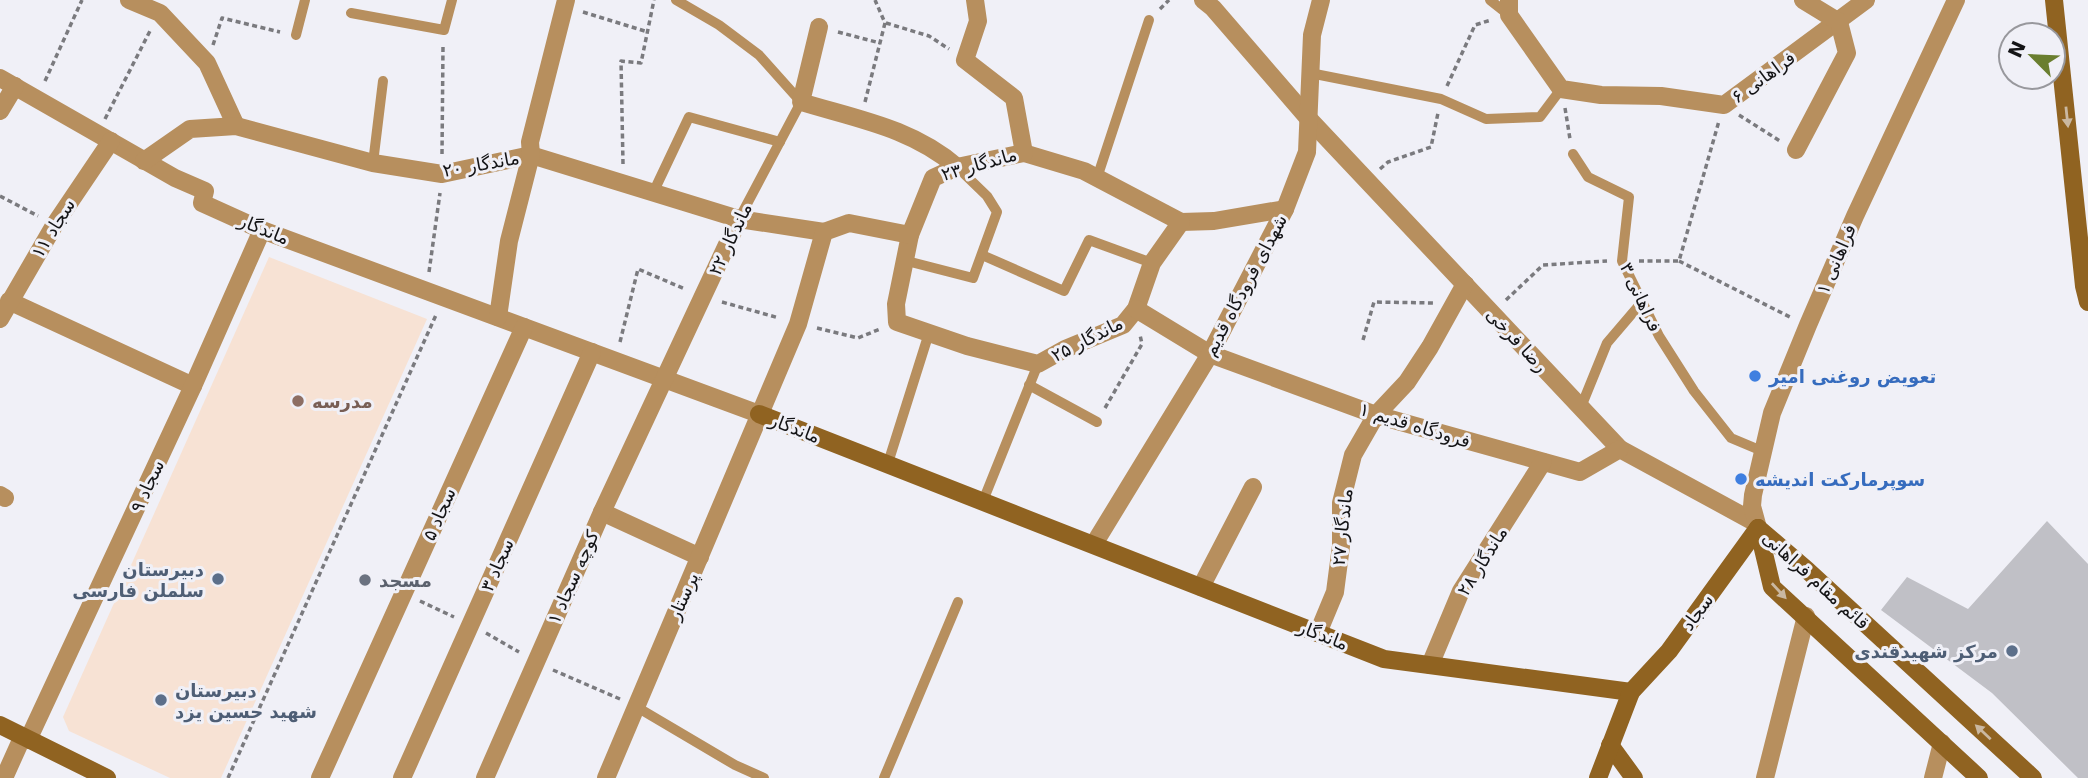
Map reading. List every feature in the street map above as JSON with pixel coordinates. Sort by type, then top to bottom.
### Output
[{"type":"street","points":[[129,0],[162,7],[207,63],[236,126]]},
{"type":"street","points":[[965,60],[978,21],[975,0]]},
{"type":"street","points":[[1203,0],[1213,8],[1308,118]]},
{"type":"street","name":"شهدای فرودگاه قدیم","points":[[1094,544],[1210,354],[1285,209],[1307,152],[1312,35],[1321,0]]},
{"type":"street","points":[[1796,150],[1847,53],[1839,22],[1803,0]]},
{"type":"street","name":"فراهانی ۶","points":[[1561,89],[1601,95],[1661,96],[1724,105],[1866,0]]},
{"type":"street","name":"فراهانی ۱","points":[[1757,525],[1752,506],[1753,495],[1772,413],[1855,216],[1956,0]]},
{"type":"street","points":[[2054,0],[2084,286],[2088,302]]},
{"type":"street","points":[[498,317],[509,241],[531,155],[530,142],[566,3]]},
{"type":"street","points":[[1509,7],[1561,89]]},
{"type":"street","points":[[819,27],[801,102],[891,127],[940,153],[957,167]]},
{"type":"street","name":"ماندگار ۲۳","points":[[897,322],[896,304],[910,235],[933,177],[957,167],[1024,153],[1014,98],[965,60]]},
{"type":"street","name":"ماندگار","points":[[8,82],[144,161],[205,191],[202,203],[262,230],[888,463],[1384,659],[1631,692]]},
{"type":"street","points":[[0,111],[8,82]]},
{"type":"street","name":"رضا فرخی","points":[[1308,118],[1369,179],[1620,449],[1757,525]]},
{"type":"street","name":"ماندگار ۲۰","points":[[144,161],[190,129],[236,126],[373,163],[442,174],[531,155],[738,219],[824,232]]},
{"type":"street","name":"سجاد ۱۱","points":[[0,319],[104,137]]},
{"type":"street","points":[[1024,153],[1097,178],[1181,222],[1214,221],[1285,209]]},
{"type":"street","name":"ماندگار ۲۲","points":[[664,378],[738,219]]},
{"type":"street","name":"ماندگار ۲۵","points":[[1038,364],[1065,349],[1123,325],[1136,309],[1152,263],[1181,222]]},
{"type":"street","points":[[759,414],[798,324],[824,232],[849,223],[910,235]]},
{"type":"street","name":"سجاد ۹","points":[[4,778],[193,387],[262,230]]},
{"type":"street","name":"ماندگار ۲۷","points":[[1318,633],[1335,592],[1341,546],[1341,503],[1353,455],[1377,415],[1407,382],[1430,347],[1465,284]]},
{"type":"street","points":[[9,302],[193,387]]},
{"type":"street","name":"فرودگاه قدیم ۱","points":[[1136,309],[1210,354],[1377,415],[1580,472],[1620,449]]},
{"type":"street","points":[[897,322],[1038,364]]},
{"type":"street","name":"سجاد ۵","points":[[320,778],[524,327]]},
{"type":"street","name":"سجاد ۳","points":[[402,778],[592,352]]},
{"type":"street","name":"کوچه سجاد ۱","points":[[485,778],[664,378]]},
{"type":"street","name":"پرستار","points":[[606,778],[759,414]]},
{"type":"street","name":"ماندگار ۲۸","points":[[1430,665],[1461,591],[1543,462]]},
{"type":"street","points":[[1201,587],[1253,487]]},
{"type":"street","points":[[602,512],[699,557]]},
{"type":"street","name":"قائم مقام فراهانی","points":[[1757,525],[1772,587],[1979,778]]},
{"type":"street","name":"قائم مقام فراهانی","points":[[1757,525],[2033,778]]},
{"type":"street","name":"سجاد","points":[[1631,692],[1669,651],[1757,525]]},
{"type":"street","points":[[1765,778],[1805,616]]},
{"type":"street","points":[[1598,778],[1631,692]]},
{"type":"street","points":[[0,725],[107,778]]},
{"type":"street","points":[[1933,778],[1942,743]]},
{"type":"street","points":[[1610,745],[1634,778]]},
{"type":"lane","points":[[296,35],[305,0]]},
{"type":"lane","points":[[351,13],[444,30],[452,0]]},
{"type":"lane","points":[[676,0],[719,25],[760,55],[801,102]]},
{"type":"lane","points":[[1490,0],[1509,7]]},
{"type":"lane","points":[[1097,178],[1149,20]]},
{"type":"lane","points":[[1310,73],[1441,99],[1486,119],[1540,117],[1561,89]]},
{"type":"lane","points":[[373,163],[383,81]]},
{"type":"lane","name":"ماندگار ۲۲","points":[[738,219],[801,102]]},
{"type":"lane","points":[[653,193],[690,117],[780,142]]},
{"type":"lane","name":"فراهانی ۳","points":[[1573,154],[1588,177],[1629,197],[1622,261],[1659,336],[1694,391],[1731,438],[1762,451]]},
{"type":"lane","points":[[904,260],[973,278],[997,212],[987,196],[957,167]]},
{"type":"lane","points":[[982,255],[1064,291],[1089,240],[1152,263]]},
{"type":"lane","points":[[1581,407],[1607,342],[1642,303]]},
{"type":"lane","points":[[888,463],[929,333]]},
{"type":"lane","name":"ماندگار ۲۵","points":[[982,501],[1038,364]]},
{"type":"lane","points":[[1029,385],[1097,422]]},
{"type":"lane","points":[[884,778],[958,602]]},
{"type":"lane","points":[[635,706],[735,765],[764,778]]},
{"type":"path","points":[[37,99],[82,0]]},
{"type":"path","points":[[624,184],[621,61],[641,63],[654,0]]},
{"type":"path","points":[[860,120],[885,23],[875,0]]},
{"type":"path","points":[[566,3],[648,32]]},
{"type":"path","points":[[104,137],[162,7]]},
{"type":"path","points":[[1369,179],[1388,162],[1431,147],[1441,99],[1475,25],[1509,7]]},
{"type":"path","points":[[207,63],[222,19],[296,35]]},
{"type":"path","points":[[885,23],[929,36],[965,60]]},
{"type":"path","points":[[819,27],[880,43]]},
{"type":"path","points":[[426,290],[442,174],[444,30]]},
{"type":"path","points":[[1561,89],[1573,154]]},
{"type":"path","points":[[1679,261],[1724,105],[1796,150]]},
{"type":"path","points":[[0,196],[55,224]]},
{"type":"path","points":[[1492,313],[1543,265],[1679,261],[1808,325]]},
{"type":"path","points":[[615,360],[638,269],[703,296],[798,324],[858,338],[897,322]]},
{"type":"path","points":[[228,778],[444,297]]},
{"type":"path","points":[[1363,340],[1374,302],[1455,303]]},
{"type":"path","points":[[1097,422],[1142,344],[1136,309]]},
{"type":"shaded area","points":[[269,257],[427,319],[221,778],[170,778],[69,731],[63,717]]},
{"type":"building","name":"مرکز شهیدقندی","points":[[2047,521],[2088,564],[2088,778],[2078,778],[1992,693],[1881,610],[1907,577],[1968,609]]},
{"type":"place","name":"تعویض روغنی امیر","points":[[1755,376]]},
{"type":"place","name":"مدرسه","points":[[298,401]]},
{"type":"place","name":"سوپرمارکت اندیشه","points":[[1741,479]]},
{"type":"place","name":"دبیرستان سلملن فارسی","points":[[218,579]]},
{"type":"place","name":"مسجد","points":[[365,580]]},
{"type":"place","name":"مرکز شهیدقندی","points":[[2012,651]]},
{"type":"place","name":"دبیرستان شهید حسین یزد","points":[[161,700]]}]
